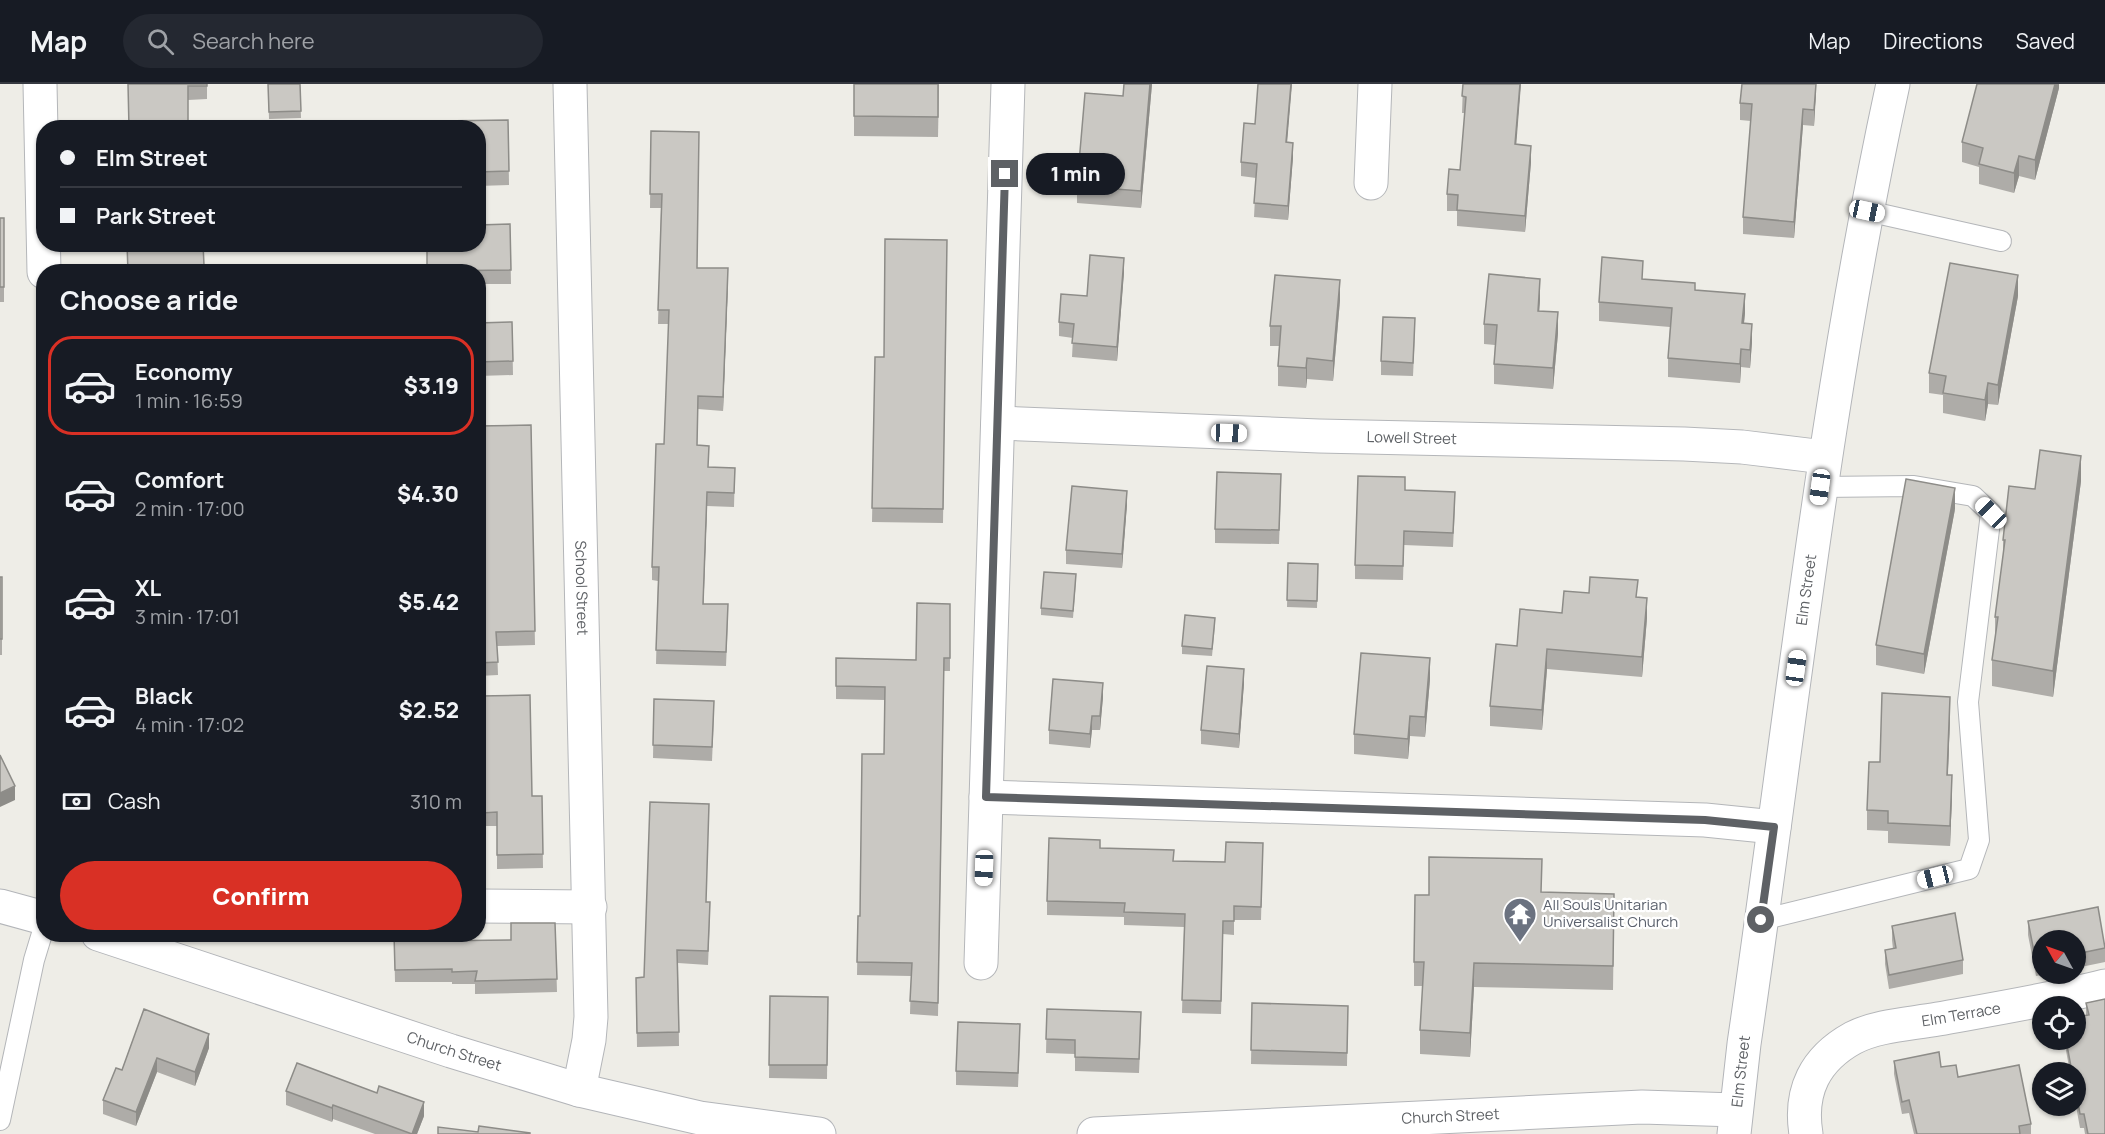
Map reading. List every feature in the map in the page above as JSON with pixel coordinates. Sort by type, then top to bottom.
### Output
[{"type":"street","points":[[40,84],[41,120]]},
{"type":"street","name":"School Street","points":[[570,84],[591,1017],[588,1047],[579,1090]]},
{"type":"street","points":[[981,963],[1008,84]]},
{"type":"street","points":[[1371,183],[1375,84]]},
{"type":"street","name":"Elm Street","points":[[1735,1122],[1822,472],[1867,211],[1893,84]]},
{"type":"street","name":"Lowell Street","points":[[998,423],[1319,436],[1742,447],[1822,472]]},
{"type":"street","points":[[986,797],[1705,820],[1774,827]]},
{"type":"street","points":[[0,906],[36,916]]},
{"type":"street","points":[[486,906],[590,907]]},
{"type":"street","name":"Church Street","points":[[122,942],[451,1051],[579,1090],[700,1118],[819,1134]]},
{"type":"street","name":"Elm Terrace","points":[[1806,1134],[1805,1094],[1817,1070],[1853,1038],[1868,1032],[2049,999],[2105,986]]},
{"type":"street","name":"Church Street","points":[[1094,1134],[1642,1107],[1735,1122]]},
{"type":"lane","points":[[1867,211],[2001,241]]},
{"type":"lane","points":[[1761,920],[1969,868],[1979,840],[1968,702],[1991,513],[1973,496],[1822,472]]},
{"type":"lane","points":[[0,1120],[39,942]]},
{"type":"building","points":[[128,84],[207,84],[207,86],[188,86],[188,120],[129,120]]},
{"type":"building","points":[[268,84],[300,84],[301,111],[269,112]]},
{"type":"building","points":[[854,84],[938,84],[938,117],[854,116]]},
{"type":"building","points":[[1124,84],[1150,84],[1141,191],[1077,186],[1085,93],[1123,96]]},
{"type":"building","points":[[1258,84],[1291,84],[1286,142],[1293,143],[1288,206],[1254,203],[1257,164],[1241,162],[1244,123],[1255,124]]},
{"type":"building","points":[[1463,84],[1520,84],[1515,144],[1531,146],[1525,216],[1457,210],[1458,195],[1447,194],[1449,169],[1460,170],[1466,97],[1462,96]]},
{"type":"building","points":[[1742,84],[1816,84],[1814,110],[1803,109],[1794,222],[1743,217],[1752,104],[1740,103]]},
{"type":"building","points":[[1977,84],[2055,84],[2035,160],[2019,156],[2014,173],[1979,164],[1983,148],[1962,142]]},
{"type":"building","points":[[486,120],[508,120],[509,171],[486,172]]},
{"type":"building","points":[[651,131],[699,132],[697,268],[728,268],[723,397],[698,396],[697,445],[709,446],[708,467],[735,468],[734,493],[707,492],[703,604],[728,604],[726,652],[656,650],[659,567],[652,567],[656,444],[664,444],[669,310],[658,310],[662,194],[650,194]]},
{"type":"building","points":[[0,218],[4,218],[4,287],[0,287]]},
{"type":"building","points":[[510,224],[511,270],[486,270],[486,264],[427,264],[427,252],[486,252],[486,225]]},
{"type":"building","points":[[885,239],[947,240],[943,509],[872,508],[875,357],[884,357]]},
{"type":"building","points":[[127,252],[203,252],[204,264],[128,264]]},
{"type":"building","points":[[1090,255],[1124,258],[1117,347],[1072,343],[1074,324],[1059,322],[1061,294],[1087,296]]},
{"type":"building","points":[[1602,257],[1643,261],[1642,279],[1695,283],[1695,290],[1745,294],[1742,323],[1752,324],[1750,350],[1741,349],[1740,364],[1668,358],[1672,308],[1599,302]]},
{"type":"building","points":[[1950,263],[2018,275],[1998,385],[1988,383],[1985,400],[1943,393],[1946,376],[1929,373]]},
{"type":"building","points":[[1489,274],[1540,279],[1538,311],[1558,312],[1553,368],[1494,364],[1497,325],[1484,324]]},
{"type":"building","points":[[1275,275],[1340,280],[1333,361],[1307,358],[1306,368],[1278,366],[1281,326],[1270,326]]},
{"type":"building","points":[[1383,317],[1415,318],[1413,363],[1381,361]]},
{"type":"building","points":[[512,322],[513,361],[486,362],[486,323]]},
{"type":"building","points":[[531,425],[535,631],[496,632],[498,662],[486,663],[486,426]]},
{"type":"building","points":[[2040,450],[2081,456],[2053,671],[1992,660],[2009,486],[2035,489]]},
{"type":"building","points":[[1217,472],[1281,474],[1279,530],[1215,529]]},
{"type":"building","points":[[1358,476],[1405,477],[1405,490],[1455,492],[1453,533],[1404,531],[1403,566],[1355,565]]},
{"type":"building","points":[[1906,479],[1955,488],[1924,654],[1876,645]]},
{"type":"building","points":[[1072,486],[1127,491],[1122,554],[1066,550]]},
{"type":"building","points":[[1288,563],[1318,564],[1317,601],[1287,600]]},
{"type":"building","points":[[1044,572],[1076,574],[1073,611],[1041,608]]},
{"type":"building","points":[[0,577],[2,577],[2,639],[0,639]]},
{"type":"building","points":[[1590,577],[1638,580],[1636,597],[1647,598],[1642,657],[1547,649],[1542,710],[1490,706],[1496,644],[1517,646],[1520,609],[1562,613],[1564,591],[1589,593]]},
{"type":"building","points":[[917,603],[950,604],[950,658],[944,658],[938,1003],[910,1001],[912,963],[857,962],[858,916],[860,916],[862,754],[884,754],[885,687],[836,686],[836,658],[916,660]]},
{"type":"building","points":[[1185,615],[1215,618],[1212,649],[1182,646]]},
{"type":"building","points":[[1361,653],[1430,658],[1425,717],[1410,716],[1408,739],[1354,734]]},
{"type":"building","points":[[1207,666],[1244,669],[1239,734],[1201,730]]},
{"type":"building","points":[[1053,679],[1103,683],[1100,716],[1092,716],[1090,734],[1049,730]]},
{"type":"building","points":[[1882,693],[1950,697],[1947,775],[1952,775],[1950,826],[1888,823],[1888,811],[1867,810],[1869,762],[1880,762]]},
{"type":"building","points":[[530,695],[532,796],[542,796],[543,854],[497,855],[497,812],[486,813],[486,696]]},
{"type":"building","points":[[654,699],[714,701],[712,747],[653,745]]},
{"type":"building","points":[[0,755],[15,786],[0,793]]},
{"type":"building","points":[[650,802],[709,804],[706,902],[710,902],[708,951],[677,950],[679,1032],[637,1033],[636,978],[644,977]]},
{"type":"building","points":[[1049,838],[1100,840],[1100,848],[1174,850],[1173,861],[1225,862],[1226,842],[1263,843],[1261,907],[1234,906],[1234,921],[1223,921],[1221,1001],[1182,1000],[1185,914],[1124,912],[1125,903],[1047,901]]},
{"type":"building","points":[[1429,857],[1542,859],[1541,892],[1614,894],[1613,966],[1474,963],[1470,1033],[1420,1030],[1424,962],[1414,962],[1415,895],[1429,895]]},
{"type":"building","points":[[2098,907],[2105,948],[2086,952],[2086,930],[2032,930],[2032,942],[2028,921]]},
{"type":"building","points":[[1955,913],[1963,960],[1889,975],[1885,950],[1896,948],[1892,926]]},
{"type":"building","points":[[511,923],[555,923],[557,979],[475,981],[477,971],[395,970],[394,942],[511,940]]},
{"type":"building","points":[[770,996],[828,997],[827,1065],[769,1065]]},
{"type":"building","points":[[2105,999],[2105,1134],[2088,1134],[2084,1116],[2086,1062],[2070,1062],[2068,1050],[2086,1050],[2086,1015],[2089,1015],[2086,1003]]},
{"type":"building","points":[[1252,1003],[1348,1006],[1347,1053],[1251,1050]]},
{"type":"building","points":[[144,1009],[209,1034],[195,1072],[157,1058],[136,1112],[103,1100],[116,1068],[122,1070]]},
{"type":"building","points":[[1047,1009],[1141,1012],[1139,1059],[1075,1057],[1075,1040],[1046,1039]]},
{"type":"building","points":[[958,1022],[1020,1024],[1018,1073],[956,1071]]},
{"type":"building","points":[[1939,1052],[1941,1067],[1956,1065],[1958,1077],[2019,1065],[2031,1124],[2019,1126],[2020,1134],[1917,1134],[1909,1100],[1902,1102],[1894,1061]]},
{"type":"building","points":[[297,1063],[377,1093],[379,1086],[424,1102],[412,1134],[333,1105],[332,1108],[286,1091]]},
{"type":"building","points":[[479,1126],[530,1134],[438,1134],[438,1127],[478,1132]]},
{"type":"place","name":"All Souls Unitarian Universalist Church","points":[[1520,943]]},
{"type":"route","points":[[1005,174],[986,797],[1705,820],[1774,827],[1761,920]]}]
